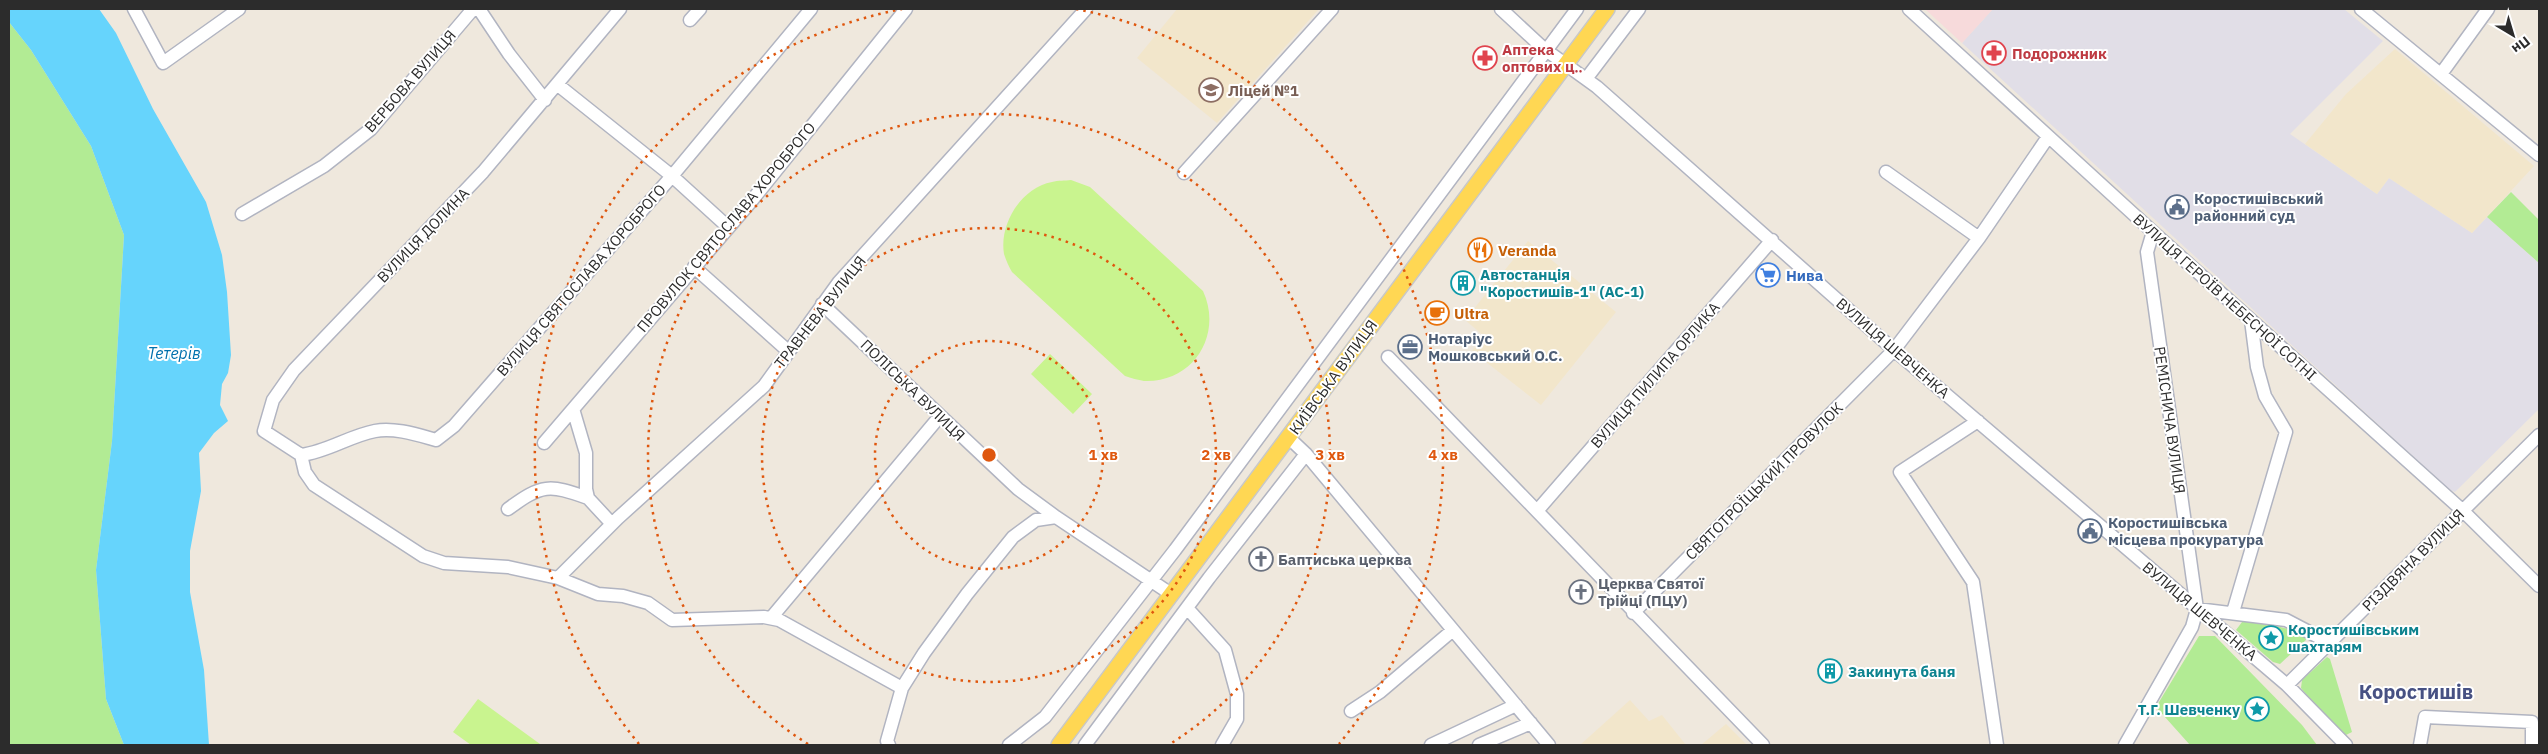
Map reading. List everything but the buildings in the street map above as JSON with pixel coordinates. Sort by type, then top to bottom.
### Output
[{"type":"main road","name":"КИЇВСЬКА ВУЛИЦЯ","points":[[1059,745],[1607,9]]},
{"type":"street","points":[[134,9],[163,63],[239,9]]},
{"type":"street","name":"ВЕРБОВА ВУЛИЦЯ","points":[[242,214],[324,166],[371,129],[473,9]]},
{"type":"street","points":[[479,9],[509,54],[545,100]]},
{"type":"street","name":"ВУЛИЦЯ ДОЛИНА","points":[[301,455],[264,431],[273,400],[294,370],[483,172],[620,9]]},
{"type":"street","points":[[690,20],[700,9]]},
{"type":"street","name":"ВУЛИЦЯ СВЯТОСЛАВА ХОРОБРОГО","points":[[301,455],[319,453],[376,431],[414,434],[436,440],[454,426],[672,176],[811,9]]},
{"type":"street","name":"ПРОВУЛОК СВЯТОСЛАВА ХОРОБРОГО","points":[[544,443],[728,228],[906,9]]},
{"type":"street","name":"ТРАВНЕВА ВУЛИЦЯ","points":[[558,578],[612,524],[764,386],[822,304],[911,201],[1086,9]]},
{"type":"street","points":[[1184,173],[1332,9]]},
{"type":"street","name":"ВУЛИЦЯ ШЕВЧЕНКА","points":[[1501,9],[1546,50],[1586,79],[1772,240],[1894,350],[2287,685],[2346,745]]},
{"type":"street","name":"КИЇВСЬКА ВУЛИЦЯ","points":[[1009,745],[1045,717],[1175,550],[1577,9]]},
{"type":"street","points":[[1586,79],[1638,9]]},
{"type":"street","name":"ВУЛИЦЯ ГЕРОЇВ НЕБЕСНОЇ СОТНІ","points":[[1909,9],[2048,137],[2462,510],[2539,586]]},
{"type":"street","points":[[2361,9],[2539,154]]},
{"type":"street","points":[[2441,74],[2488,9]]},
{"type":"street","points":[[558,85],[672,176],[728,228]]},
{"type":"street","name":"СВЯТОТРОЇЦЬКИЙ ПРОВУЛОК","points":[[1633,613],[1894,350],[1979,238],[2048,137]]},
{"type":"street","points":[[1886,172],[1979,238]]},
{"type":"street","name":"РЕМІСНИЧА ВУЛИЦЯ","points":[[2153,232],[2147,252],[2197,608]]},
{"type":"street","name":"ВУЛИЦЯ ПИЛИПА ОРЛИКА","points":[[1538,511],[1772,240]]},
{"type":"street","points":[[694,267],[788,352]]},
{"type":"street","name":"ПОЛІСЬКА ВУЛИЦЯ","points":[[822,304],[1018,489],[1056,517],[1172,594]]},
{"type":"street","points":[[2233,612],[2286,432],[2265,396],[2257,367],[2251,320]]},
{"type":"street","points":[[1388,357],[1538,511],[1633,613],[1763,745]]},
{"type":"street","points":[[573,409],[586,453],[586,489],[588,498]]},
{"type":"street","points":[[771,618],[940,416]]},
{"type":"street","points":[[1978,421],[1900,472],[1973,582],[1997,745]]},
{"type":"street","name":"РІЗДВЯНА ВУЛИЦЯ","points":[[2287,685],[2539,435]]},
{"type":"street","points":[[1288,437],[1306,454],[1549,745]]},
{"type":"street","name":"КИЇВСЬКА ВУЛИЦЯ","points":[[1085,745],[1187,608],[1306,454]]},
{"type":"street","points":[[301,455],[305,472],[314,485],[423,556],[444,563],[508,567],[558,578],[598,594],[624,596],[648,603],[672,620],[735,617],[771,618],[786,624],[902,688]]},
{"type":"street","points":[[508,509],[532,491],[545,488],[562,488],[588,498],[612,524]]},
{"type":"street","points":[[889,745],[887,741],[902,688],[962,602],[1013,537],[1036,520],[1056,517]]},
{"type":"street","points":[[1187,608],[1225,650],[1235,685],[1236,719],[1222,745]]},
{"type":"street","points":[[2125,745],[2192,627],[2197,608],[2286,620],[2330,643]]},
{"type":"street","points":[[1351,711],[1380,692],[1453,630]]},
{"type":"street","points":[[1431,745],[1516,705]]},
{"type":"street","points":[[2420,745],[2425,716],[2532,722],[2532,745]]},
{"type":"street","points":[[1479,745],[1531,723]]},
{"type":"shaded area","name":"Ліцей №1","points":[[1177,9],[1319,9],[1217,123],[1137,58]]},
{"type":"shaded area","points":[[1925,9],[1993,9],[1962,43]]},
{"type":"shaded area","points":[[1993,9],[2344,9],[2383,41],[2290,134],[2377,194],[2389,178],[2472,233],[2487,217],[2539,263],[2539,322],[2537,323],[2539,326],[2539,409],[2455,492],[2450,490],[1962,43]]},
{"type":"shaded area","points":[[2395,49],[2534,166],[2472,233],[2389,178],[2377,194],[2305,144],[2346,94]]},
{"type":"shaded area","points":[[1528,241],[1616,312],[1541,405],[1472,351],[1484,336],[1465,320]]},
{"type":"shaded area","points":[[1630,700],[1649,721],[1662,715],[1686,745],[1580,745]]},
{"type":"shaded area","points":[[1726,724],[1747,745],[1701,745]]},
{"type":"green space","points":[[9,22],[31,50],[91,146],[124,235],[112,441],[96,570],[106,699],[124,745],[9,745]]},
{"type":"green space","points":[[1071,180],[1090,187],[1203,291],[1208,307],[1209,323],[1206,339],[1200,353],[1190,365],[1177,374],[1162,379],[1144,381],[1125,376],[1012,272],[1004,254],[1003,243],[1005,231],[1014,209],[1031,192],[1041,186],[1054,181]]},
{"type":"green space","points":[[2511,192],[2539,220],[2539,263],[2487,217]]},
{"type":"green space","points":[[1050,354],[1092,394],[1073,414],[1031,374]]},
{"type":"green space","points":[[2245,618],[2303,633],[2307,639],[2280,664],[2273,662],[2236,630]]},
{"type":"green space","points":[[2199,636],[2215,636],[2302,725],[2317,745],[2190,745],[2156,707]]},
{"type":"green space","points":[[2327,657],[2330,659],[2352,732],[2340,738],[2301,688],[2302,680]]},
{"type":"green space","points":[[478,699],[540,744],[471,745],[453,732]]},
{"type":"water","name":"Тетерів","points":[[9,9],[99,9],[116,33],[153,109],[206,202],[222,255],[227,292],[231,355],[228,373],[222,384],[220,405],[228,421],[214,433],[199,453],[201,491],[190,551],[190,592],[204,670],[209,745],[124,745],[106,699],[96,570],[112,441],[124,235],[91,146],[31,50],[9,22]]},
{"type":"place","name":"Подорожник","points":[[1994,53]]},
{"type":"place","name":"Аптека оптових ц‥","points":[[1485,58]]},
{"type":"place","name":"Ліцей №1","points":[[1211,90]]},
{"type":"place","name":"Коростишівський районний суд","points":[[2177,207]]},
{"type":"place","name":"Veranda","points":[[1480,250]]},
{"type":"place","name":"Нива","points":[[1768,275]]},
{"type":"place","name":"Автостанція \"Коростишів-1\" (АС-1)","points":[[1463,283]]},
{"type":"place","name":"Ultra","points":[[1437,313]]},
{"type":"place","name":"Нотаріус Мошковський О.С.","points":[[1410,347]]},
{"type":"place","name":"Коростишівська місцева прокуратура","points":[[2090,531]]},
{"type":"place","name":"Баптиська церква","points":[[1261,559]]},
{"type":"place","name":"Церква Святої Трійці (ПЦУ)","points":[[1581,592]]},
{"type":"place","name":"Коростишівським шахтарям","points":[[2271,638]]},
{"type":"place","name":"Закинута баня","points":[[1830,671]]},
{"type":"place","name":"Т.Г. Шевченку","points":[[2257,709]]},
{"type":"district","name":"Коростишів","points":[[2416,691]]}]
